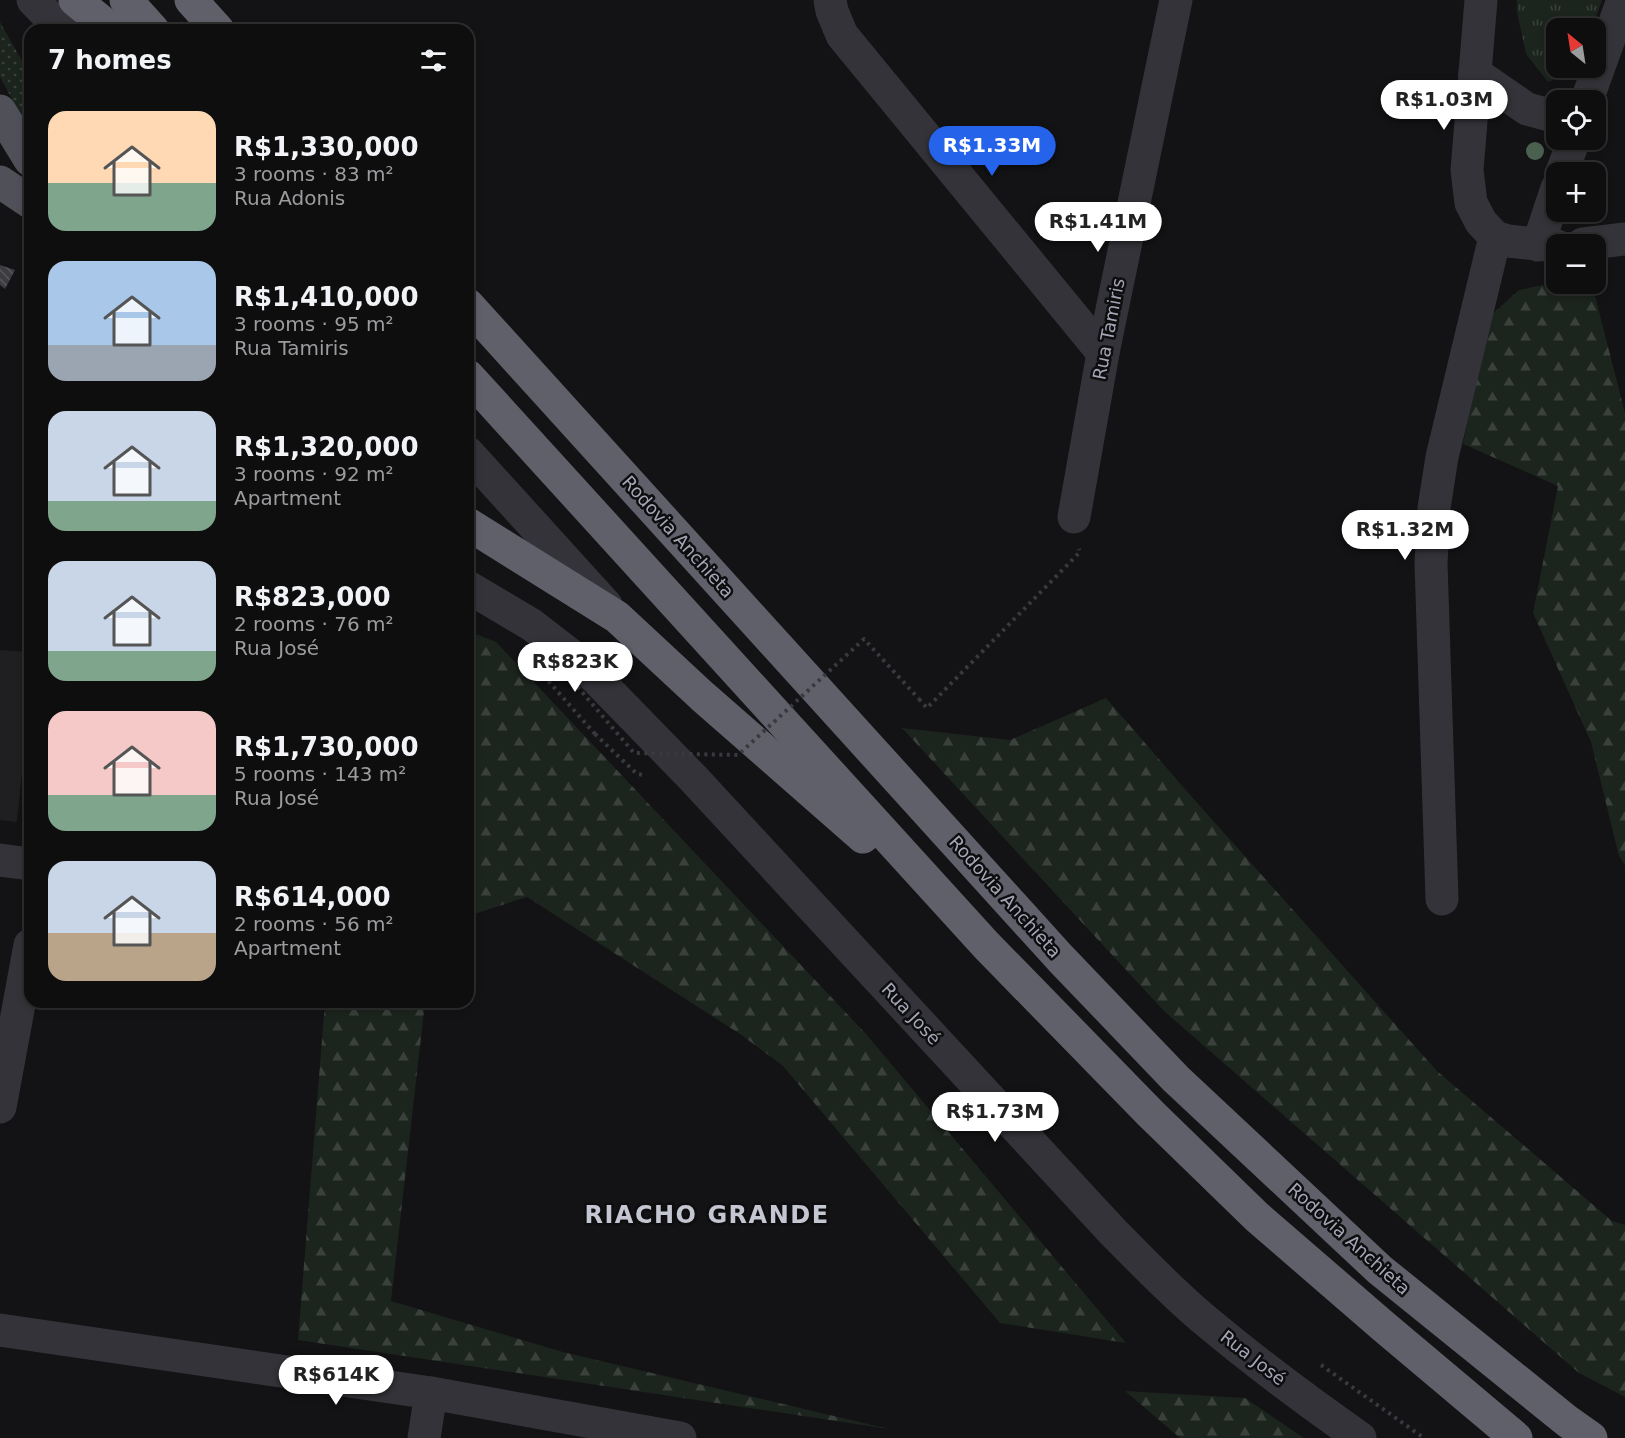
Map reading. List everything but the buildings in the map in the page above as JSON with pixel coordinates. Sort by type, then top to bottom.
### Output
[{"type":"highway","points":[[75,0],[105,24]]},
{"type":"highway","points":[[126,0],[148,24]]},
{"type":"highway","points":[[191,0],[213,24]]},
{"type":"highway","points":[[207,0],[222,24]]},
{"type":"highway","name":"Rodovia Anchieta","points":[[474,312],[1060,959],[1176,1079],[1380,1270],[1591,1438]]},
{"type":"highway","points":[[474,383],[986,945],[1151,1114],[1257,1217],[1516,1438]]},
{"type":"highway","points":[[474,528],[617,616],[702,696],[986,945]]},
{"type":"main road","points":[[0,111],[24,150]]},
{"type":"main road","points":[[0,182],[24,198]]},
{"type":"street","points":[[33,0],[56,24]]},
{"type":"street","points":[[830,0],[842,35],[1103,353]]},
{"type":"street","name":"Rua Tamiris","points":[[1074,517],[1103,353],[1176,0]]},
{"type":"street","points":[[1481,0],[1467,170],[1471,203],[1481,222],[1496,237],[1508,241],[1546,245]]},
{"type":"street","points":[[1591,90],[1623,0]]},
{"type":"street","points":[[1475,73],[1527,109],[1546,114]]},
{"type":"street","points":[[1442,899],[1431,563],[1434,508],[1442,457],[1496,237]]},
{"type":"street","points":[[1606,241],[1625,239]]},
{"type":"street","points":[[474,460],[617,616]]},
{"type":"street","name":"Rua José","points":[[474,591],[532,625],[581,663],[693,778],[1113,1232],[1159,1278],[1205,1320],[1308,1401],[1360,1438]]},
{"type":"street","points":[[0,860],[24,863]]},
{"type":"street","points":[[0,1107],[24,977]]},
{"type":"street","points":[[0,1330],[430,1393],[680,1438]]},
{"type":"street","points":[[424,1438],[430,1393]]},
{"type":"path","points":[[595,734],[544,676],[542,671],[545,663],[552,661],[559,665],[634,753],[738,755],[864,639],[927,708],[1080,552],[1074,517]]},
{"type":"shaded area","points":[[0,650],[24,652],[24,754],[17,822],[0,820]]},
{"type":"green space","points":[[1517,0],[1602,0],[1596,18],[1546,18],[1546,78],[1557,78],[1548,82],[1526,54],[1517,12]]},
{"type":"green space","points":[[0,22],[24,64],[24,121],[0,77]]},
{"type":"green space","points":[[1546,284],[1546,294],[1595,294],[1625,413],[1625,865],[1619,856],[1591,742],[1533,613],[1558,486],[1463,444],[1488,318],[1519,290]]},
{"type":"green space","points":[[474,633],[496,642],[866,1034],[1126,1343],[1000,1323],[783,1066],[740,1034],[527,897],[474,914]]},
{"type":"green space","points":[[1106,698],[1437,1071],[1612,1221],[1625,1225],[1625,1397],[1579,1373],[1164,1011],[902,728],[1010,740]]},
{"type":"green space","points":[[325,1008],[424,1008],[391,1301],[563,1352],[889,1429],[298,1340]]},
{"type":"green space","points":[[1125,1391],[1245,1398],[1304,1438],[1180,1438]]},
{"type":"district","name":"RIACHO GRANDE","points":[[707,1215]]}]
